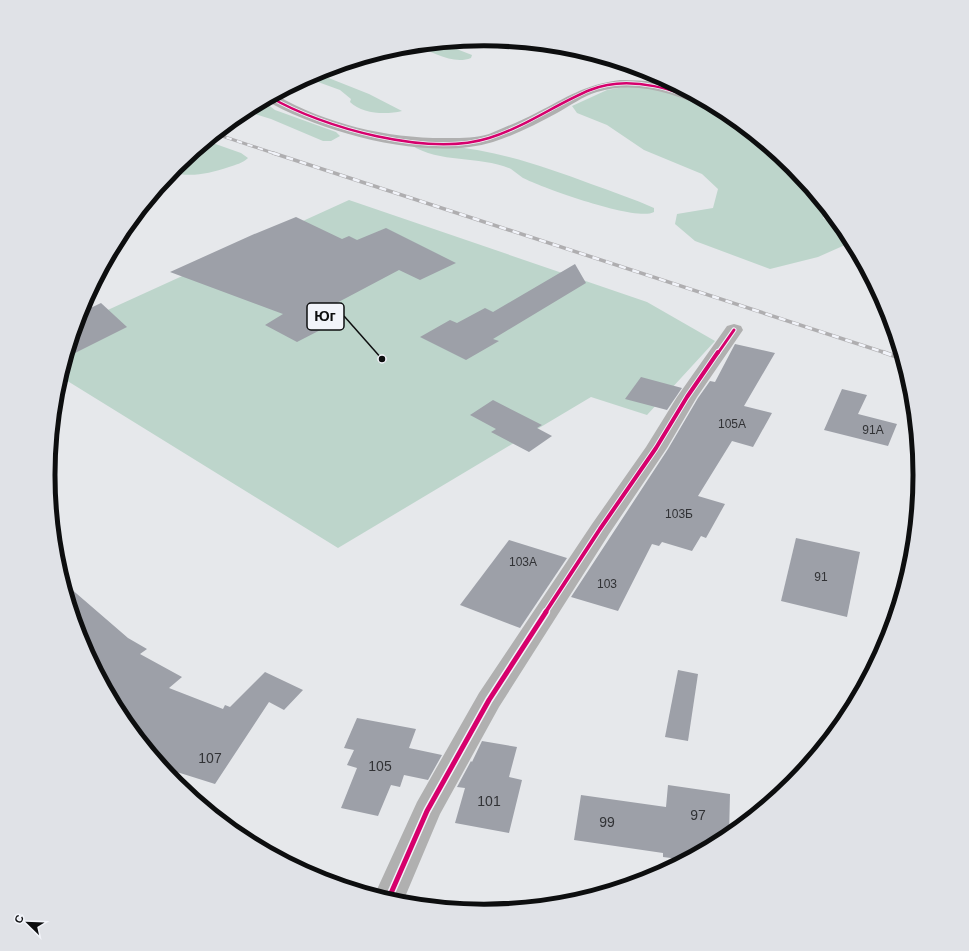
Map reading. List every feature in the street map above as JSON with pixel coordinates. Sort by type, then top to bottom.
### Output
[{"type":"street","points":[[275,101],[313,117],[362,133],[427,142],[464,143],[487,139],[543,115],[589,90],[611,85],[632,83],[663,87],[675,90]]},
{"type":"street","points":[[390,894],[427,811],[489,700],[600,529],[656,448],[687,397],[734,330]]},
{"type":"green space","points":[[452,47],[472,55],[471,58],[457,60],[427,50]]},
{"type":"green space","points":[[326,77],[369,94],[402,111],[382,113],[361,109],[350,102],[351,99],[340,90],[315,81]]},
{"type":"green space","points":[[630,86],[671,89],[723,118],[768,153],[788,172],[825,214],[823,218],[834,226],[842,237],[845,245],[818,257],[770,269],[695,241],[675,224],[677,214],[713,208],[718,189],[702,174],[644,150],[607,125],[577,113],[572,106],[607,90]]},
{"type":"green space","points":[[268,105],[275,110],[336,132],[340,136],[331,141],[323,141],[271,119],[254,114]]},
{"type":"green space","points":[[213,143],[241,153],[248,158],[236,165],[207,173],[179,174]]},
{"type":"green space","points":[[411,145],[465,148],[502,155],[556,171],[631,199],[654,208],[654,212],[644,214],[610,208],[569,196],[534,183],[523,178],[511,169],[499,165],[434,155]]},
{"type":"green space","points":[[349,200],[647,302],[715,341],[647,415],[591,397],[338,548],[66,380],[84,321]]},
{"type":"building","points":[[296,217],[342,239],[349,236],[357,240],[386,228],[456,263],[420,280],[399,270],[314,315],[332,324],[297,342],[265,325],[283,314],[170,272]]},
{"type":"building","points":[[575,264],[586,283],[493,339],[499,341],[466,360],[420,337],[450,320],[457,323],[485,308],[493,312]]},
{"type":"building","points":[[101,303],[127,327],[73,354],[78,337],[89,309]]},
{"type":"building","points":[[735,344],[775,353],[744,406],[772,413],[753,447],[732,441],[698,496],[725,504],[706,538],[701,536],[692,551],[662,542],[659,546],[652,544],[618,611],[571,597],[668,449],[698,398],[710,381],[715,382]]},
{"type":"building","points":[[641,377],[682,388],[667,410],[625,399]]},
{"type":"building","points":[[842,389],[867,395],[858,414],[897,424],[888,446],[824,430]]},
{"type":"building","points":[[493,400],[542,425],[537,428],[552,436],[529,452],[491,432],[496,429],[470,415]]},
{"type":"building","points":[[796,538],[860,552],[847,617],[781,601]]},
{"type":"building","points":[[509,540],[567,558],[520,628],[460,605]]},
{"type":"building","points":[[70,588],[128,638],[147,649],[140,654],[182,677],[169,688],[223,709],[225,705],[230,707],[265,672],[303,690],[284,710],[269,702],[215,784],[173,771],[144,737],[127,714],[99,665],[78,614]]},
{"type":"building","points":[[678,670],[698,674],[688,741],[665,737]]},
{"type":"building","points":[[357,718],[416,729],[409,748],[442,755],[428,780],[404,775],[400,787],[391,785],[378,816],[341,808],[357,768],[347,765],[354,750],[344,748]]},
{"type":"building","points":[[482,741],[517,747],[509,777],[522,780],[509,833],[455,823],[465,788],[457,787],[471,761],[472,762]]},
{"type":"building","points":[[668,785],[730,794],[729,828],[678,859],[663,857],[663,853],[574,840],[581,795],[666,807]]},
{"type":"railway","points":[[222,136],[273,153]]},
{"type":"railway","points":[[273,153],[884,352]]},
{"type":"railway","points":[[884,352],[897,357]]},
{"type":"cycle path","points":[[276,101],[291,109],[316,119],[375,136],[406,141],[464,143],[490,138],[536,118],[590,90],[605,86],[634,84],[648,85],[676,91]]},
{"type":"cycle path","points":[[390,894],[427,811],[489,700],[600,529],[656,448],[687,397],[734,330]]},
{"type":"place","name":"Юг","points":[[382,359]]}]
